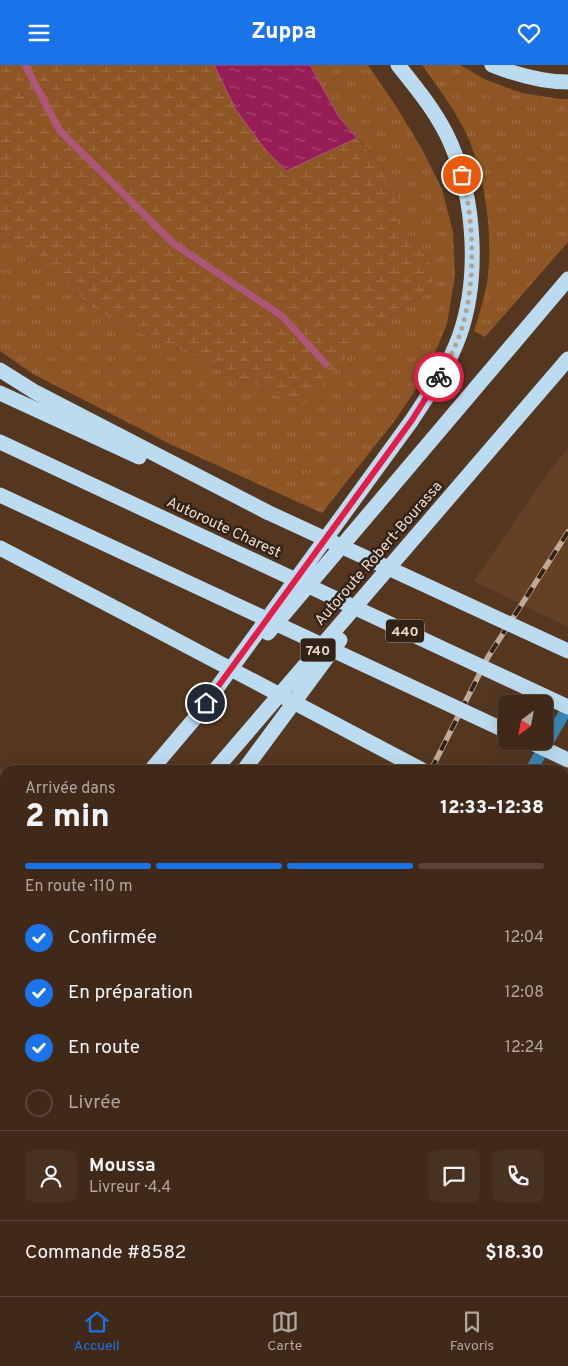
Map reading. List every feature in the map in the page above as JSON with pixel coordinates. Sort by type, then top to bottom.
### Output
[{"type":"highway","points":[[195,718],[412,420],[444,369],[463,325],[470,287],[472,245],[468,205],[459,165],[451,143],[432,109],[398,65]]},
{"type":"highway","points":[[404,65],[419,91]]},
{"type":"highway","points":[[492,65],[531,78],[554,82],[568,82]]},
{"type":"highway","name":"Autoroute Robert-Bourassa","points":[[155,765],[568,279]]},
{"type":"highway","name":"Autoroute Robert-Bourassa","points":[[219,765],[568,359]]},
{"type":"highway","points":[[0,370],[35,392],[266,512]]},
{"type":"highway","points":[[0,393],[94,437],[266,512],[568,651]]},
{"type":"highway","name":"Autoroute Charest","points":[[0,442],[568,707]]},
{"type":"highway","points":[[0,495],[498,727]]},
{"type":"highway","points":[[248,765],[421,530]]},
{"type":"highway","points":[[0,548],[413,765]]},
{"type":"highway","points":[[0,553],[32,565]]},
{"type":"highway","points":[[547,750],[568,760]]},
{"type":"street","points":[[534,765],[568,707]]},
{"type":"shaded area","points":[[568,448],[568,627],[474,581],[543,480]]},
{"type":"green space","points":[[0,65],[214,65],[236,110],[265,149],[286,171],[357,138],[378,161],[398,197],[398,227],[418,243],[433,267],[431,291],[380,322],[304,405],[281,397],[98,312],[0,230]]},
{"type":"green space","points":[[310,65],[368,65],[422,149],[442,189],[453,232],[455,276],[447,324],[426,374],[396,419],[322,513],[170,444],[33,374],[0,351],[0,230],[98,312],[281,397],[344,360],[380,322],[431,291],[418,243],[398,227],[398,197],[378,161],[339,117]]},
{"type":"green space","points":[[422,65],[460,65],[486,80],[522,93],[568,99],[568,242],[485,337],[474,331],[486,289],[489,265],[488,225],[482,184],[464,129]]},
{"type":"water","points":[[214,65],[310,65],[339,117],[357,138],[286,171],[265,149],[236,110]]},
{"type":"waterway","points":[[25,65],[60,131],[174,244],[282,316],[326,364]]},
{"type":"railway","points":[[434,765],[488,657],[568,532]]},
{"type":"way so far","points":[[439,377],[458,340],[463,325],[470,287],[472,245],[468,205],[462,175]]},
{"type":"route","points":[[206,703],[412,420],[439,377]]}]
